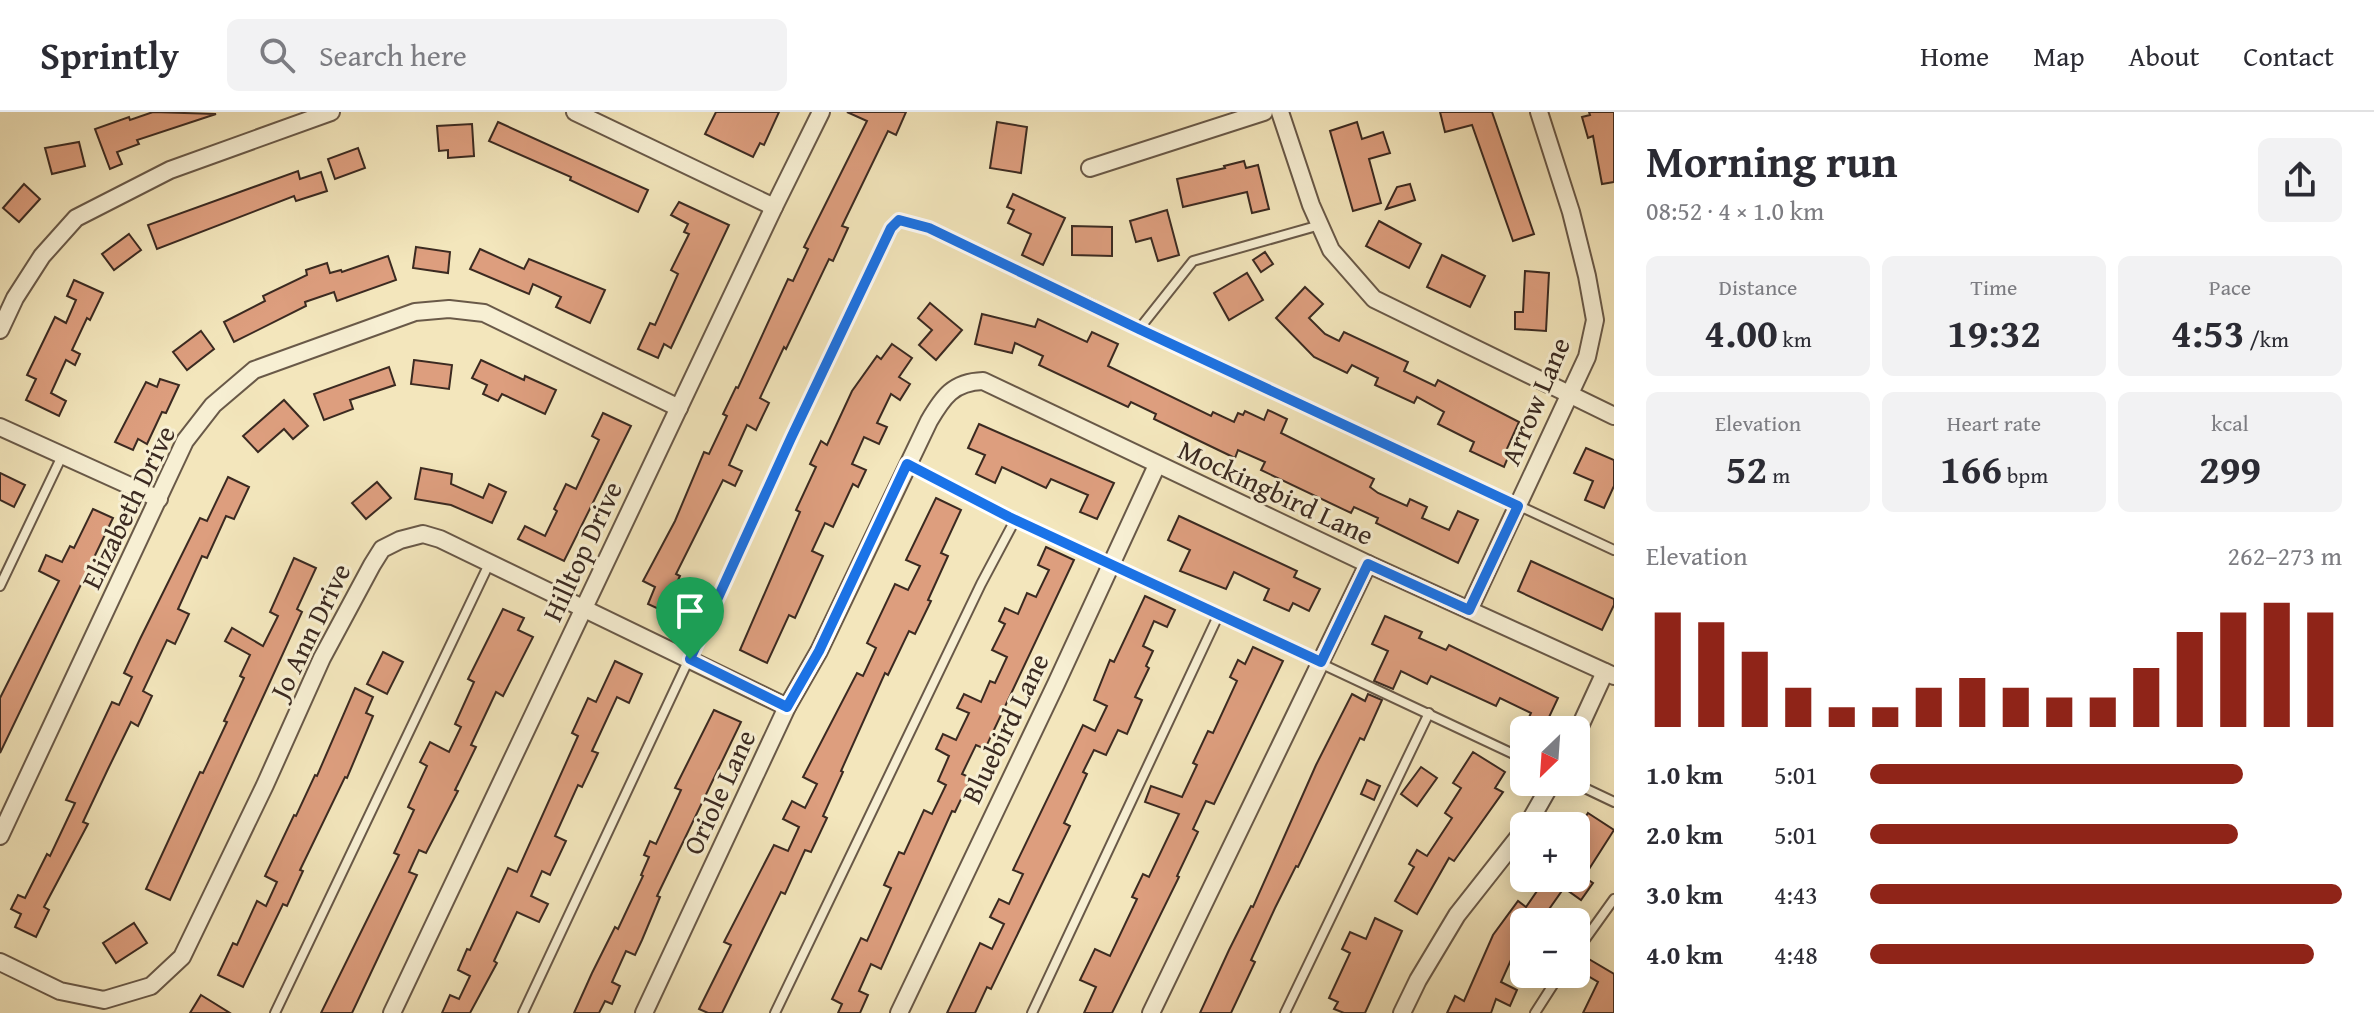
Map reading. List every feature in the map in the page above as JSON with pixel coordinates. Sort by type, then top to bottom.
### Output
[{"type":"street","points":[[0,330],[15,298],[42,256],[76,218],[170,170],[331,112]]},
{"type":"street","points":[[575,112],[774,207]]},
{"type":"street","name":"Hilltop Drive","points":[[392,1013],[821,112]]},
{"type":"street","points":[[1090,168],[1264,112]]},
{"type":"street","points":[[1280,112],[1311,205],[1331,250],[1374,299],[1614,416]]},
{"type":"street","name":"Arrow Lane","points":[[1469,610],[1587,357],[1595,320],[1574,225],[1539,112]]},
{"type":"street","name":"Elizabeth Drive","points":[[0,836],[185,441],[213,405],[254,370],[415,312],[449,309],[484,313],[679,408]]},
{"type":"street","name":"Mockingbird Lane","points":[[929,421],[944,396],[970,382],[983,381],[1368,564],[1610,674]]},
{"type":"street","name":"Oriole Lane","points":[[644,1013],[787,707],[819,651],[929,421]]},
{"type":"street","points":[[0,427],[159,499]]},
{"type":"street","name":"Bluebird Lane","points":[[899,1013],[1157,465]]},
{"type":"street","name":"Jo Ann Drive","points":[[0,962],[60,991],[104,1000],[151,986],[182,957],[322,658],[382,549],[400,540],[423,534],[440,539],[787,707]]},
{"type":"street","points":[[1151,1013],[1368,564]]},
{"type":"street","points":[[1587,716],[1610,674]]},
{"type":"street","points":[[1402,1013],[1457,915],[1510,847]]},
{"type":"lane","points":[[523,1013],[791,438],[891,228],[899,220],[929,228],[1614,550]]},
{"type":"lane","points":[[1139,329],[1193,261],[1320,225]]},
{"type":"lane","points":[[0,586],[62,456]]},
{"type":"lane","points":[[907,464],[1015,520],[1510,752]]},
{"type":"lane","points":[[775,1013],[981,584],[1015,520]]},
{"type":"lane","points":[[275,1013],[490,563]]},
{"type":"lane","points":[[1032,1013],[1218,616]]},
{"type":"lane","points":[[1285,1013],[1429,713]]},
{"type":"lane","points":[[1590,791],[1614,802]]},
{"type":"lane","points":[[1590,932],[1614,899]]},
{"type":"lane","points":[[1535,1013],[1551,988]]},
{"type":"building","points":[[153,112],[216,114],[137,140],[139,144],[117,152],[122,164],[110,169],[95,129]]},
{"type":"building","points":[[716,112],[779,112],[764,145],[760,143],[753,157],[705,134]]},
{"type":"building","points":[[847,112],[906,112],[896,135],[888,131],[842,226],[848,228],[833,261],[829,259],[786,349],[784,347],[760,398],[769,403],[756,430],[747,425],[729,465],[742,471],[735,486],[723,480],[676,574],[680,576],[663,611],[648,604],[655,587],[643,581],[675,521],[704,452],[709,454],[727,416],[723,414],[788,279],[793,281],[808,249],[804,247],[867,121]]},
{"type":"building","points":[[1440,112],[1492,112],[1534,234],[1513,241],[1472,125],[1445,132]]},
{"type":"building","points":[[1589,112],[1614,112],[1614,182],[1602,184],[1593,136],[1588,138],[1582,117],[1590,115]]},
{"type":"building","points":[[498,122],[648,190],[638,212],[570,180],[571,177],[489,141]]},
{"type":"building","points":[[997,122],[1027,127],[1021,173],[990,168]]},
{"type":"building","points":[[1357,122],[1362,139],[1383,132],[1390,153],[1369,159],[1381,203],[1353,211],[1330,131]]},
{"type":"building","points":[[472,124],[474,156],[448,158],[448,150],[439,151],[437,126]]},
{"type":"building","points":[[79,142],[85,166],[52,174],[45,148]]},
{"type":"building","points":[[358,148],[365,168],[335,179],[328,159]]},
{"type":"building","points":[[1244,161],[1246,168],[1258,165],[1269,209],[1252,213],[1247,192],[1183,207],[1177,179]]},
{"type":"building","points":[[298,171],[300,179],[321,172],[327,191],[296,201],[294,196],[157,249],[148,225]]},
{"type":"building","points":[[24,184],[40,199],[19,222],[3,208]]},
{"type":"building","points":[[1410,184],[1415,200],[1386,209],[1397,187]]},
{"type":"building","points":[[1013,194],[1065,218],[1043,265],[1022,255],[1031,234],[1008,223],[1014,210],[1007,207]]},
{"type":"building","points":[[679,202],[729,225],[671,348],[664,344],[658,358],[638,349],[650,323],[655,325],[678,274],[671,270],[689,234],[684,232],[688,224],[671,215]]},
{"type":"building","points":[[1167,210],[1179,255],[1158,261],[1151,238],[1136,242],[1130,221]]},
{"type":"building","points":[[1379,221],[1421,244],[1409,268],[1366,246]]},
{"type":"building","points":[[1072,226],[1112,227],[1112,256],[1072,255]]},
{"type":"building","points":[[129,234],[141,250],[114,270],[102,254]]},
{"type":"building","points":[[416,247],[450,252],[448,273],[413,268]]},
{"type":"building","points":[[480,249],[524,269],[529,259],[605,290],[590,323],[556,307],[561,297],[533,284],[529,294],[470,269]]},
{"type":"building","points":[[1265,252],[1273,264],[1261,272],[1253,260]]},
{"type":"building","points":[[1442,255],[1485,276],[1470,307],[1427,287]]},
{"type":"building","points":[[388,256],[396,280],[337,301],[334,292],[305,302],[306,306],[234,342],[224,322],[265,301],[263,296],[307,275],[306,270],[327,263],[330,273],[342,272]]},
{"type":"building","points":[[1525,271],[1549,273],[1546,331],[1515,329],[1515,312],[1523,312]]},
{"type":"building","points":[[1247,273],[1263,300],[1229,320],[1214,293]]},
{"type":"building","points":[[74,280],[103,293],[72,350],[80,354],[75,365],[66,360],[51,393],[66,401],[59,416],[26,400],[36,379],[27,375],[55,317],[66,323],[76,300],[67,296]]},
{"type":"building","points":[[1305,287],[1323,304],[1309,318],[1325,334],[1339,341],[1344,332],[1408,362],[1404,371],[1435,386],[1438,380],[1519,422],[1505,453],[1509,455],[1504,467],[1470,451],[1474,442],[1438,424],[1444,412],[1417,397],[1414,403],[1375,385],[1378,378],[1352,365],[1347,373],[1314,357],[1276,318]]},
{"type":"building","points":[[930,303],[962,330],[936,360],[919,345],[932,330],[918,318]]},
{"type":"building","points":[[982,314],[1035,327],[1038,319],[1087,342],[1092,332],[1118,344],[1108,366],[1211,416],[1213,412],[1234,422],[1238,413],[1243,415],[1245,411],[1264,420],[1268,410],[1287,419],[1281,433],[1374,479],[1370,487],[1378,493],[1407,506],[1410,499],[1427,507],[1422,518],[1449,530],[1458,511],[1478,520],[1458,563],[1376,523],[1378,518],[1354,507],[1351,513],[1261,470],[1265,462],[1238,450],[1235,458],[1154,419],[1156,414],[1131,402],[1128,407],[1039,365],[1043,356],[1015,343],[1012,353],[975,344]]},
{"type":"building","points":[[201,331],[214,349],[187,370],[173,352]]},
{"type":"building","points":[[892,344],[912,358],[899,377],[910,384],[900,400],[891,394],[877,423],[887,427],[879,444],[864,437],[852,464],[866,470],[858,487],[853,484],[833,527],[825,523],[812,551],[823,556],[795,618],[789,615],[767,663],[740,650],[800,512],[796,510],[816,467],[810,464],[821,441],[827,445],[852,391],[877,356],[881,359]]},
{"type":"building","points":[[414,360],[452,365],[449,389],[411,384]]},
{"type":"building","points":[[481,360],[524,380],[525,376],[556,390],[545,414],[502,394],[498,401],[483,394],[487,385],[472,378]]},
{"type":"building","points":[[389,367],[395,385],[350,400],[353,409],[324,420],[314,394]]},
{"type":"building","points":[[160,379],[179,385],[147,444],[138,439],[133,450],[115,442],[146,382],[157,387]]},
{"type":"building","points":[[284,400],[308,426],[293,439],[284,429],[258,452],[243,436]]},
{"type":"building","points":[[603,413],[631,426],[564,561],[518,539],[525,526],[545,536],[566,484],[576,489],[599,440],[592,436]]},
{"type":"building","points":[[979,424],[1114,483],[1097,519],[1080,512],[1088,495],[1051,479],[1046,488],[1002,467],[995,483],[976,474],[985,455],[968,448]]},
{"type":"building","points":[[1586,448],[1614,460],[1614,486],[1604,508],[1585,500],[1593,481],[1574,473]]},
{"type":"building","points":[[421,468],[452,474],[451,484],[483,498],[489,484],[506,492],[492,523],[451,505],[415,499]]},
{"type":"building","points":[[0,473],[25,485],[14,507],[0,500]]},
{"type":"building","points":[[228,477],[249,487],[234,519],[226,516],[207,558],[202,556],[178,609],[189,614],[175,644],[167,640],[143,691],[152,696],[138,726],[131,722],[108,769],[83,822],[88,824],[44,907],[49,910],[36,937],[15,927],[21,914],[11,909],[18,895],[25,898],[47,854],[50,856],[75,803],[66,800],[112,702],[119,705],[132,677],[124,673],[200,518],[207,521]]},
{"type":"building","points":[[377,482],[391,498],[366,519],[352,503]]},
{"type":"building","points":[[936,498],[961,510],[941,553],[948,556],[928,600],[931,601],[915,634],[909,631],[888,675],[885,673],[841,771],[823,816],[827,818],[811,852],[805,850],[785,894],[781,892],[722,1013],[699,1009],[731,945],[724,942],[774,845],[788,851],[799,827],[783,819],[792,801],[805,808],[817,784],[803,777],[857,673],[863,676],[876,648],[867,643],[895,584],[908,590],[920,566],[906,560]]},
{"type":"building","points":[[93,509],[113,518],[0,753],[0,698],[59,581],[39,571],[46,555],[62,562],[70,546],[74,548]]},
{"type":"building","points":[[1179,516],[1297,571],[1294,577],[1320,589],[1309,611],[1293,603],[1289,611],[1264,600],[1269,589],[1234,572],[1226,589],[1180,571],[1190,550],[1168,540]]},
{"type":"building","points":[[1046,547],[1074,560],[985,749],[976,745],[962,774],[971,778],[955,812],[952,811],[881,969],[871,964],[859,991],[868,995],[860,1013],[838,1013],[842,1004],[832,999],[861,938],[867,941],[891,888],[884,885],[899,852],[904,854],[924,810],[932,814],[946,785],[938,781],[949,756],[936,749],[943,734],[956,740],[969,713],[957,708],[964,694],[981,702],[990,681],[995,683],[1007,657],[992,650],[1005,624],[999,621],[1005,608],[1018,614],[1027,593],[1036,597],[1049,570],[1038,565]]},
{"type":"building","points":[[294,558],[316,568],[297,609],[302,612],[170,900],[146,889],[200,772],[203,773],[227,722],[224,721],[244,678],[240,676],[250,655],[225,641],[232,628],[263,646],[278,616],[270,612]]},
{"type":"building","points":[[1531,561],[1614,599],[1602,630],[1518,591]]},
{"type":"building","points":[[1145,596],[1175,610],[1167,627],[1154,621],[1143,646],[1153,651],[1146,666],[1149,668],[1135,697],[1142,700],[1127,734],[1118,730],[1106,755],[1094,750],[1083,772],[1087,774],[1064,823],[1070,826],[991,989],[987,987],[975,1013],[947,1013],[980,943],[992,949],[1004,924],[990,917],[999,899],[1009,904],[1023,874],[1013,870],[1083,725],[1095,731],[1107,706],[1094,700],[1110,660],[1114,662]]},
{"type":"building","points":[[503,609],[524,618],[518,630],[533,637],[503,696],[496,692],[471,745],[476,747],[455,790],[458,791],[426,853],[419,850],[409,872],[417,875],[352,1013],[321,1013],[399,855],[394,853],[414,810],[408,807],[427,766],[420,762],[430,742],[449,752],[461,727],[455,724],[474,682],[468,679]]},
{"type":"building","points":[[1385,616],[1422,632],[1419,638],[1446,650],[1449,645],[1558,698],[1550,716],[1530,716],[1531,713],[1500,698],[1496,706],[1431,676],[1427,684],[1401,671],[1393,689],[1374,681],[1388,651],[1372,644]]},
{"type":"building","points":[[1253,647],[1283,661],[1214,804],[1206,801],[1193,829],[1198,832],[1179,877],[1112,1013],[1084,1013],[1096,987],[1080,980],[1095,949],[1110,956],[1137,899],[1132,897],[1143,874],[1149,877],[1179,814],[1145,802],[1151,786],[1182,797],[1208,731],[1213,733],[1237,681],[1230,677],[1238,660],[1245,664]]},
{"type":"building","points":[[383,652],[403,662],[387,694],[367,684]]},
{"type":"building","points":[[615,661],[642,674],[629,703],[617,697],[592,751],[598,753],[582,787],[578,785],[555,836],[566,841],[550,875],[542,871],[531,896],[548,904],[539,922],[517,912],[494,961],[497,963],[470,1013],[442,1013],[450,995],[459,999],[470,976],[458,970],[467,949],[470,950],[508,868],[517,872],[578,736],[572,733],[588,698],[596,702]]},
{"type":"building","points":[[355,688],[373,697],[366,713],[373,716],[347,778],[300,870],[303,871],[287,906],[283,904],[243,987],[218,975],[233,943],[237,945],[257,901],[266,906],[277,882],[265,876],[294,815],[317,776]]},
{"type":"building","points":[[1352,694],[1365,701],[1368,694],[1382,700],[1364,740],[1360,738],[1275,908],[1251,960],[1255,962],[1231,1013],[1200,1013],[1253,907],[1316,765]]},
{"type":"building","points":[[714,710],[741,722],[657,896],[660,897],[642,940],[635,955],[626,951],[612,982],[620,986],[612,1004],[605,1001],[599,1013],[574,1013],[643,876],[649,857],[644,855],[650,841],[656,844],[681,790],[675,788]]},
{"type":"building","points":[[1473,752],[1505,772],[1495,788],[1503,792],[1454,861],[1449,858],[1417,914],[1395,901],[1414,867],[1409,864],[1417,850],[1427,856],[1452,818],[1445,813],[1461,788],[1453,783]]},
{"type":"building","points":[[1421,767],[1437,778],[1417,806],[1401,794]]},
{"type":"building","points":[[1367,780],[1380,786],[1374,800],[1361,794]]},
{"type":"building","points":[[1590,814],[1614,830],[1590,868]]},
{"type":"building","points":[[1536,892],[1561,892],[1550,908],[1513,908],[1518,901],[1526,907]]},
{"type":"building","points":[[1570,892],[1587,892],[1581,900]]},
{"type":"building","points":[[1510,912],[1510,962],[1501,982],[1517,990],[1510,1006],[1496,999],[1491,1013],[1447,1013],[1455,996],[1464,1001],[1493,935]]},
{"type":"building","points":[[1375,918],[1402,931],[1365,1013],[1344,1013],[1334,1009],[1338,1002],[1329,998],[1350,953],[1342,949],[1350,932],[1366,939]]},
{"type":"building","points":[[134,923],[147,943],[116,963],[103,943]]},
{"type":"building","points":[[1590,960],[1614,974],[1614,1013],[1583,1013],[1598,982],[1590,977]]},
{"type":"building","points":[[201,995],[230,1013],[190,1013]]},
{"type":"route","points":[[899,220],[929,228],[1518,506],[1469,610],[1368,564],[1321,662],[1009,517],[907,464],[819,651],[787,707],[690,659],[791,438],[891,228],[899,220]]}]
